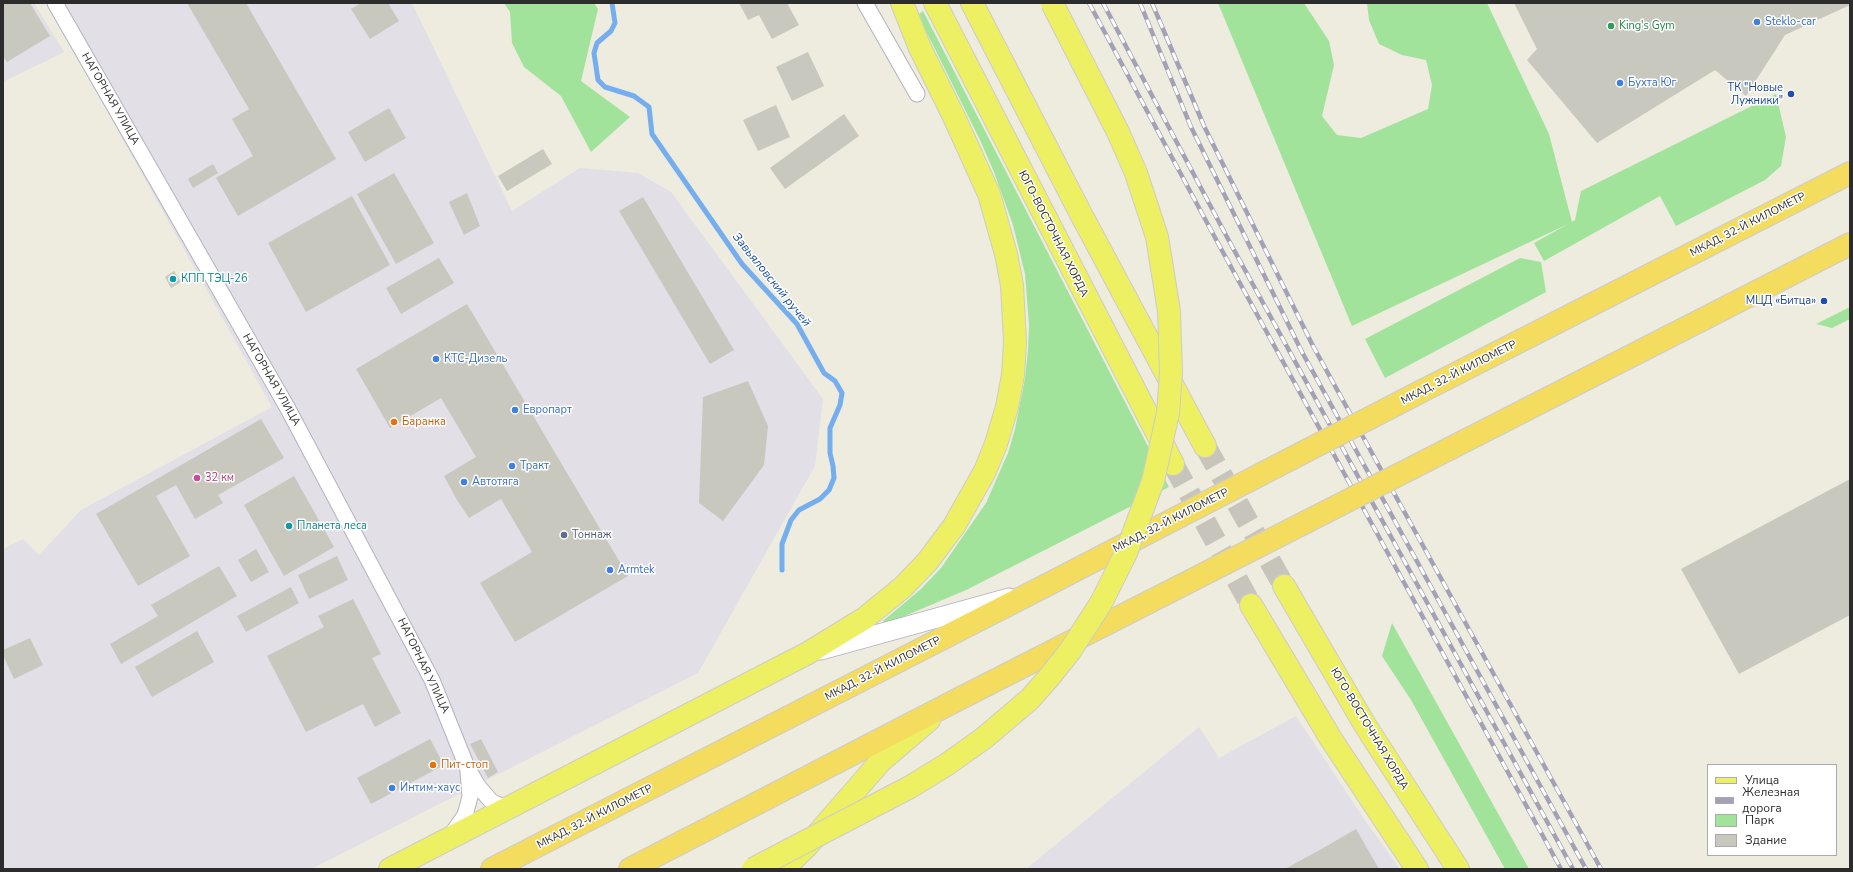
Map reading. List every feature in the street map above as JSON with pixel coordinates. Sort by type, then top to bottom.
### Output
[{"type":"highway","name":"МКАД, 32-Й КИЛОМЕТР","points":[[492,869],[1422,391],[1850,173]]},
{"type":"highway","points":[[630,869],[951,703],[1850,244]]},
{"type":"main road","points":[[390,869],[808,653],[865,618],[903,587],[927,562],[954,526],[985,472],[996,444],[1007,406],[1013,375],[1014,315],[1006,254],[990,194],[977,164],[920,48],[902,3]]},
{"type":"main road","name":"ЮГО-ВОСТОЧНАЯ ХОРДА","points":[[934,3],[1173,464]]},
{"type":"main road","points":[[972,3],[1082,216],[1205,446]]},
{"type":"main road","points":[[753,869],[910,787],[946,765],[984,738],[1030,698],[1052,675],[1102,603],[1126,553],[1150,489],[1168,413],[1171,373],[1169,311],[1162,259],[1149,208],[1136,173],[1098,90],[1052,3]]},
{"type":"main road","name":"ЮГО-ВОСТОЧНАЯ ХОРДА","points":[[1284,586],[1365,725],[1458,869]]},
{"type":"main road","points":[[1250,605],[1354,778],[1417,869]]},
{"type":"main road","points":[[783,869],[807,846],[880,762],[910,735],[951,703]]},
{"type":"street","name":"НАГОРНАЯ УЛИЦА","points":[[55,3],[290,413],[428,673],[467,767],[478,786],[491,801],[504,806],[514,804]]},
{"type":"street","points":[[865,3],[917,94]]},
{"type":"street","points":[[808,653],[1039,589]]},
{"type":"street","name":"НАГОРНАЯ УЛИЦА","points":[[448,838],[465,815],[470,797],[467,767]]},
{"type":"shaded area","points":[[3,3],[34,3],[64,52],[3,82]]},
{"type":"shaded area","points":[[49,3],[412,3],[512,211],[580,168],[638,173],[671,192],[823,399],[815,466],[698,673],[311,869],[3,869],[3,549],[23,539],[39,555],[81,510],[272,407],[64,34]]},
{"type":"shaded area","points":[[1296,716],[1364,819],[1400,869],[1026,869],[1199,727],[1219,758]]},
{"type":"green space","points":[[504,3],[594,3],[598,9],[581,81],[630,117],[591,152],[561,96],[524,67],[512,43],[510,12]]},
{"type":"green space","points":[[1218,3],[1304,3],[1329,41],[1334,65],[1322,116],[1337,135],[1361,138],[1428,109],[1432,85],[1426,60],[1402,55],[1379,44],[1369,20],[1367,3],[1487,3],[1549,134],[1572,222],[1575,220],[1581,191],[1776,94],[1786,137],[1781,166],[1765,180],[1676,226],[1660,196],[1544,261],[1534,243],[1568,224],[1352,326]]},
{"type":"green space","points":[[923,11],[1169,487],[966,590],[886,624],[883,621],[921,589],[941,568],[986,503],[1008,453],[1015,429],[1025,378],[1028,350],[1029,325],[1025,274],[1013,225],[994,172],[980,140],[922,23],[919,14]]},
{"type":"green space","points":[[1520,258],[1541,262],[1546,292],[1385,378],[1365,339]]},
{"type":"green space","points":[[1850,307],[1850,319],[1832,328],[1816,324]]},
{"type":"green space","points":[[1392,623],[1529,869],[1505,869],[1411,700],[1382,656]]},
{"type":"building","points":[[3,3],[30,3],[50,36],[7,62],[3,56]]},
{"type":"building","points":[[187,3],[246,3],[336,159],[238,216],[216,178],[253,156],[232,119],[249,109]]},
{"type":"building","points":[[361,3],[388,3],[399,21],[370,39],[351,9]]},
{"type":"building","points":[[739,3],[787,3],[799,25],[772,39],[759,15],[748,20]]},
{"type":"building","name":"Бухта Юг","points":[[1514,3],[1850,3],[1850,5],[1785,35],[1746,96],[1715,70],[1597,143],[1527,60],[1537,49]]},
{"type":"building","points":[[808,52],[824,86],[792,101],[776,67]]},
{"type":"building","points":[[776,105],[790,137],[758,151],[743,120]]},
{"type":"building","points":[[389,108],[406,138],[365,162],[348,132]]},
{"type":"building","points":[[844,114],[859,136],[785,189],[770,168]]},
{"type":"building","points":[[543,149],[552,164],[507,191],[498,176]]},
{"type":"building","points":[[213,164],[218,173],[193,188],[188,179]]},
{"type":"building","points":[[394,173],[434,243],[396,264],[357,194]]},
{"type":"building","points":[[467,193],[480,226],[464,235],[449,202]]},
{"type":"building","points":[[352,196],[390,265],[306,312],[268,243]]},
{"type":"building","points":[[643,197],[734,350],[710,364],[619,211]]},
{"type":"building","points":[[439,258],[454,283],[401,314],[386,288]]},
{"type":"building","name":"КПП ТЭЦ-26","points":[[174,271],[181,282],[171,288],[165,277]]},
{"type":"building","name":"Тракт","points":[[467,304],[628,576],[515,642],[480,583],[532,552],[501,499],[469,518],[457,500],[444,476],[476,457],[441,398],[390,428],[356,369]]},
{"type":"building","points":[[748,381],[768,426],[764,465],[723,521],[699,503],[703,397]]},
{"type":"building","points":[[261,419],[284,458],[218,495],[223,503],[195,519],[176,485],[156,496],[190,556],[138,586],[96,514]]},
{"type":"building","name":"Планета леса","points":[[294,476],[334,547],[284,576],[244,505]]},
{"type":"building","points":[[1850,479],[1850,615],[1739,674],[1681,569]]},
{"type":"building","points":[[256,549],[269,572],[251,582],[238,560]]},
{"type":"building","points":[[337,556],[348,580],[309,599],[298,575]]},
{"type":"building","points":[[219,566],[237,596],[121,664],[110,644],[158,616],[151,605]]},
{"type":"building","points":[[291,587],[299,603],[246,632],[237,616]]},
{"type":"building","points":[[353,599],[381,654],[372,658],[401,713],[375,727],[363,704],[306,732],[267,656],[324,627],[318,616]]},
{"type":"building","points":[[197,631],[214,662],[152,697],[135,667]]},
{"type":"building","points":[[30,638],[43,665],[14,679],[3,655],[3,650]]},
{"type":"building","points":[[430,739],[444,765],[371,804],[357,778]]},
{"type":"building","points":[[481,739],[498,772],[488,778],[470,744]]},
{"type":"building","points":[[1356,829],[1379,869],[1285,869],[1325,847]]},
{"type":"waterway","name":"Завьяловский ручей","points":[[612,3],[615,23],[611,31],[597,43],[594,53],[598,80],[605,87],[634,96],[649,107],[652,134],[742,264],[797,324],[824,373],[835,381],[842,393],[840,405],[830,428],[830,453],[834,478],[829,490],[820,499],[799,510],[791,520],[782,544],[782,570]]},
{"type":"tunnel","points":[[1205,446],[1284,586]]},
{"type":"tunnel","points":[[1173,464],[1251,605]]},
{"type":"railway","points":[[1089,3],[1219,245],[1561,869]]},
{"type":"railway","points":[[1103,3],[1228,239],[1573,869]]},
{"type":"railway","points":[[1140,3],[1191,127],[1302,352],[1586,869]]},
{"type":"railway","points":[[1152,3],[1204,126],[1313,346],[1601,869]]},
{"type":"place","name":"Steklo-car","points":[[1757,22]]},
{"type":"place","name":"King's Gym","points":[[1611,26]]},
{"type":"place","name":"Бухта Юг","points":[[1620,83]]},
{"type":"place","name":"ТК \"Новые Лужники\"","points":[[1791,94]]},
{"type":"place","name":"КПП ТЭЦ-26","points":[[173,279]]},
{"type":"place","name":"МЦД «Битца»","points":[[1824,301]]},
{"type":"place","name":"КТС-Дизель","points":[[436,359]]},
{"type":"place","name":"Европарт","points":[[515,410]]},
{"type":"place","name":"Баранка","points":[[394,422]]},
{"type":"place","name":"Тракт","points":[[512,466]]},
{"type":"place","name":"32 км","points":[[197,478]]},
{"type":"place","name":"Автотяга","points":[[464,482]]},
{"type":"place","name":"Планета леса","points":[[289,526]]},
{"type":"place","name":"Тоннаж","points":[[564,535]]},
{"type":"place","name":"Armtek","points":[[610,570]]},
{"type":"place","name":"Пит-стоп","points":[[433,765]]},
{"type":"place","name":"Интим-хаус","points":[[392,788]]}]
